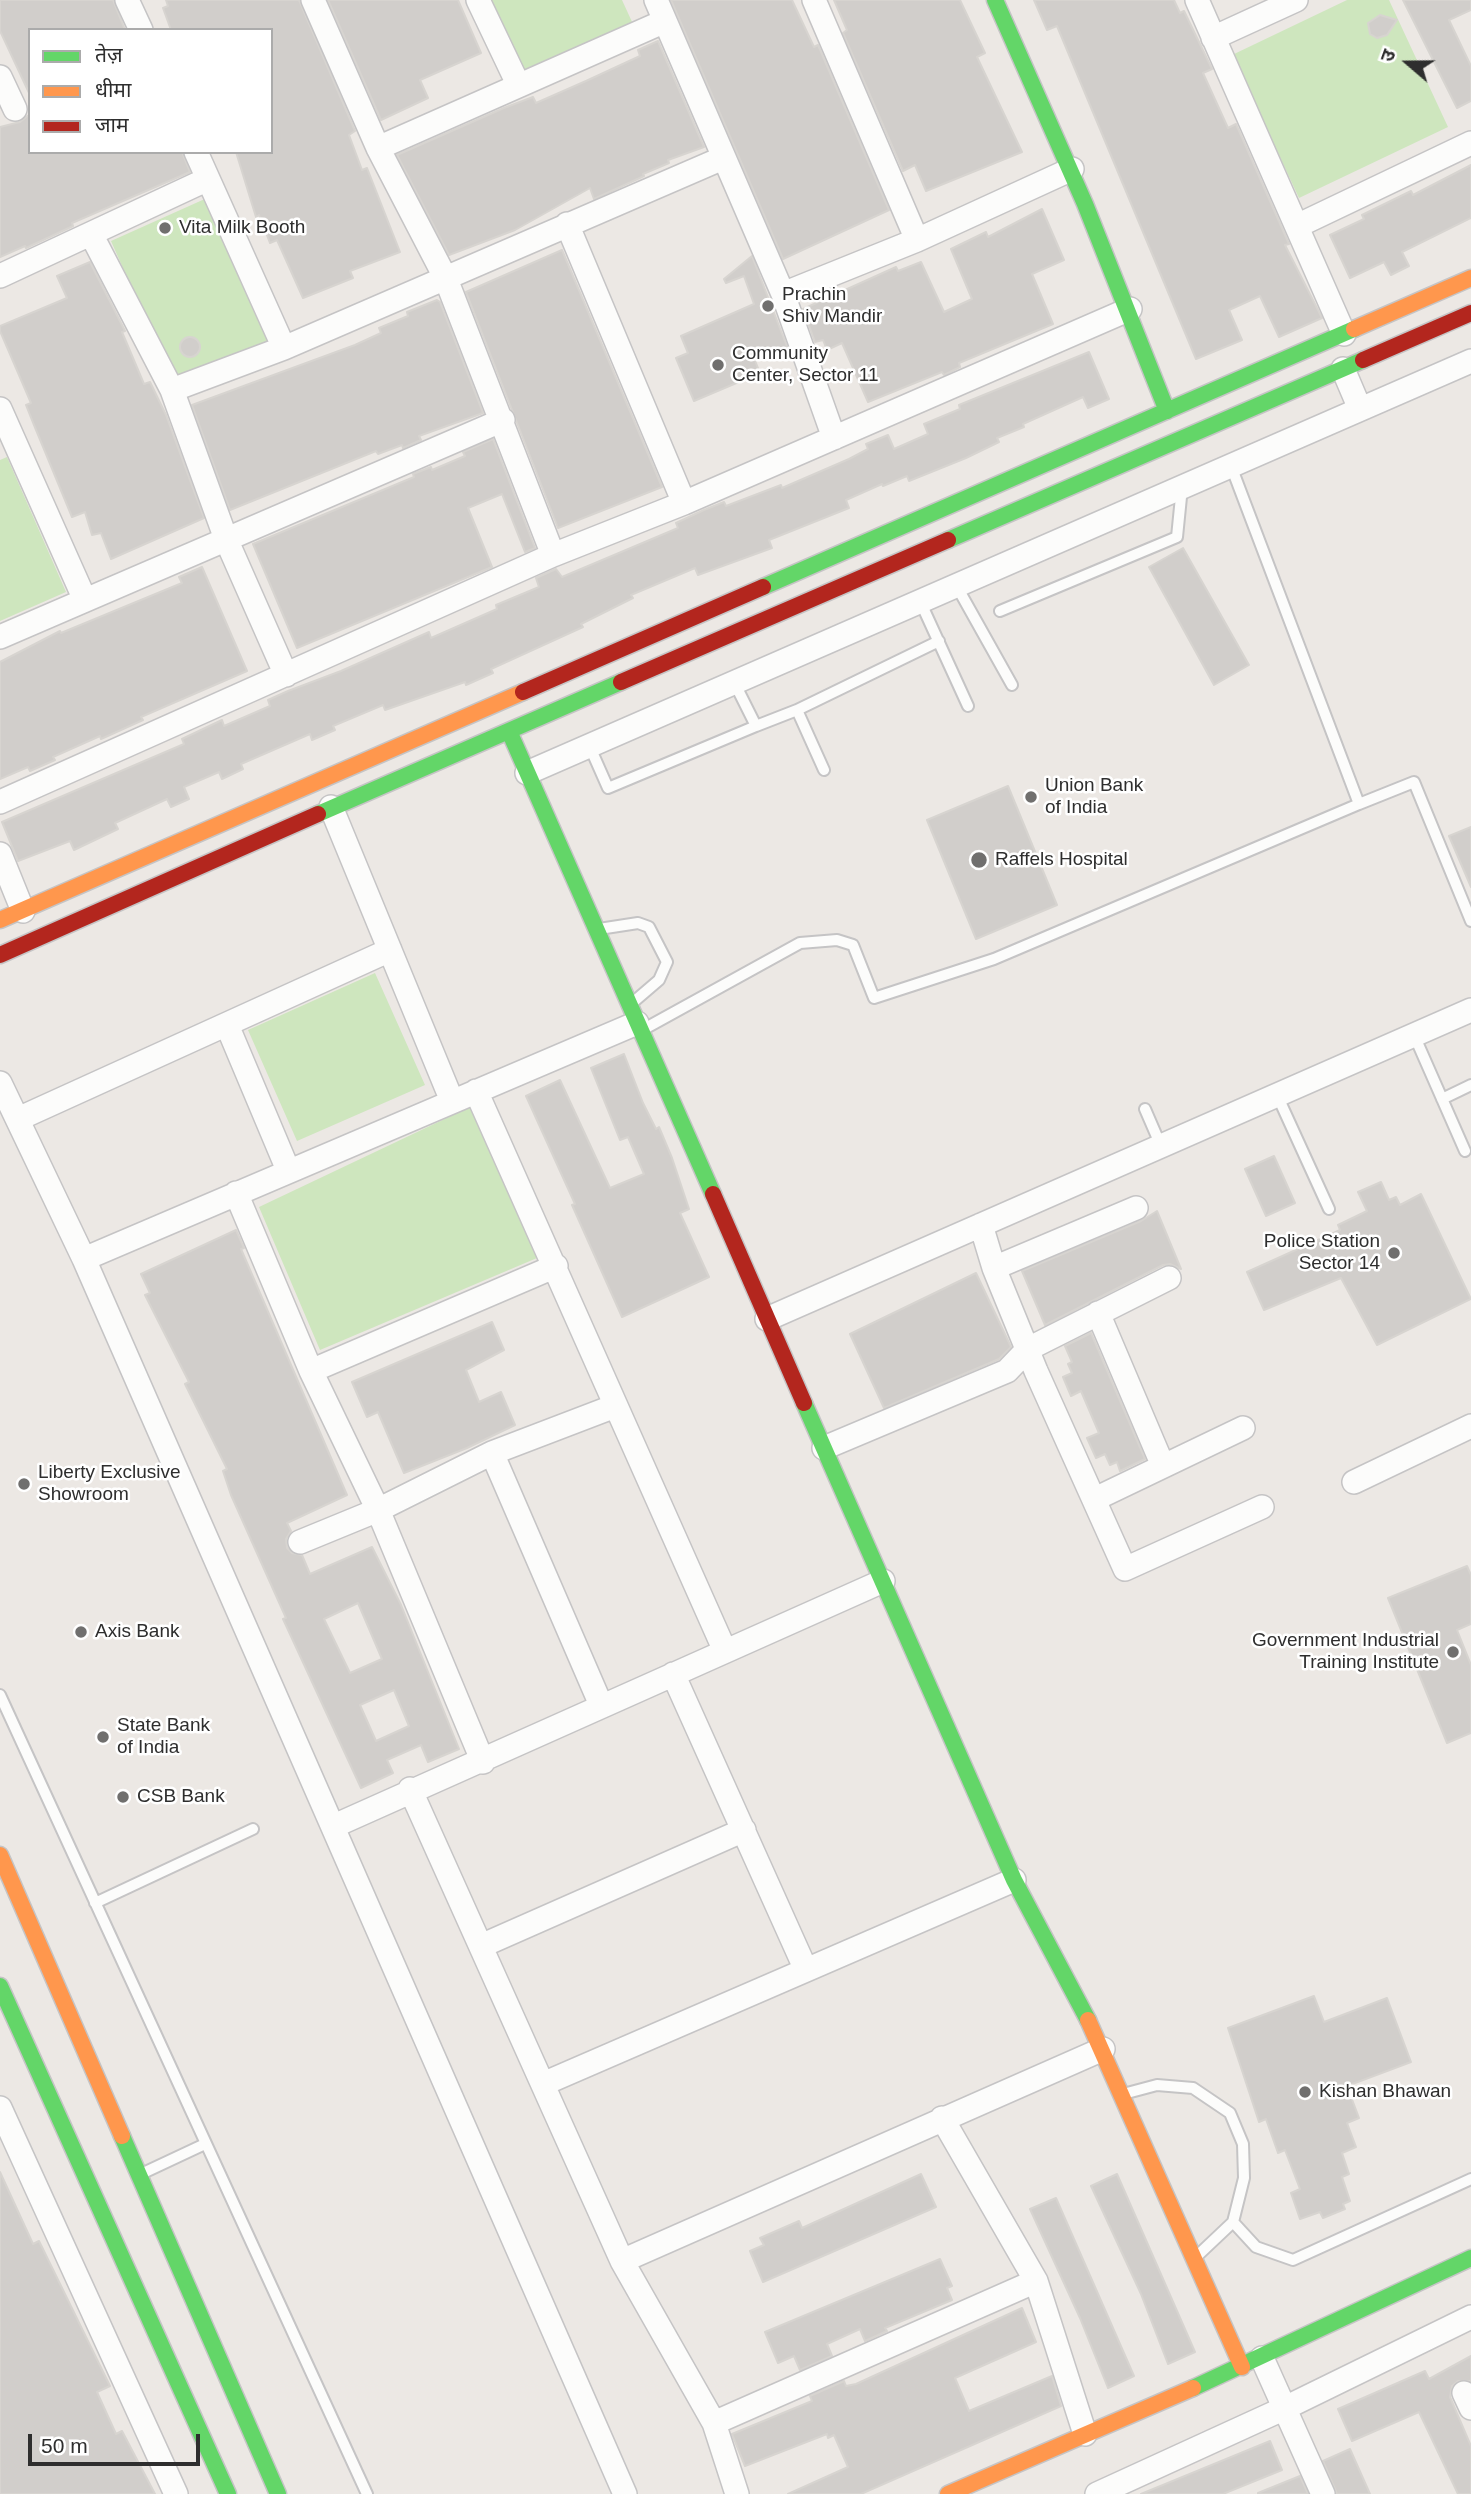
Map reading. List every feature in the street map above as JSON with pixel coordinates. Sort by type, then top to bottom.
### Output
[{"type":"street","points":[[127,0],[140,28]]},
{"type":"street","points":[[313,0],[378,148],[446,279],[554,555]]},
{"type":"street","points":[[478,0],[517,84]]},
{"type":"street","points":[[814,0],[917,240]]},
{"type":"street","points":[[995,0],[1072,169],[1130,310],[1167,411]]},
{"type":"street","points":[[1197,0],[1344,334]]},
{"type":"street","points":[[1213,37],[1296,0]]},
{"type":"street","points":[[378,148],[517,84],[660,10],[783,294],[834,438]]},
{"type":"street","points":[[0,76],[15,109]]},
{"type":"street","points":[[1297,226],[1471,143]]},
{"type":"street","points":[[197,154],[284,348]]},
{"type":"street","points":[[172,390],[284,348],[723,158]]},
{"type":"street","points":[[783,294],[917,240],[1072,169]]},
{"type":"street","points":[[0,276],[208,180]]},
{"type":"street","points":[[567,224],[684,503]]},
{"type":"street","points":[[91,234],[172,390],[226,539],[286,675]]},
{"type":"street","points":[[0,920],[1471,278]]},
{"type":"street","points":[[0,802],[554,555],[684,503],[1130,310]]},
{"type":"street","points":[[0,955],[64,924],[331,807],[1471,313]]},
{"type":"street","points":[[527,772],[1471,361]]},
{"type":"street","points":[[1343,369],[1360,409]]},
{"type":"street","points":[[0,409],[6,439],[85,600]]},
{"type":"street","points":[[0,637],[503,420]]},
{"type":"street","points":[[509,731],[1014,1880],[1102,2049],[1195,2258],[1252,2362],[1285,2408],[1323,2494]]},
{"type":"street","points":[[331,807],[452,1101]]},
{"type":"street","points":[[0,854],[23,911]]},
{"type":"street","points":[[18,1119],[390,950]]},
{"type":"street","points":[[767,1319],[1471,1010]]},
{"type":"street","points":[[84,1259],[476,1091],[636,1019]]},
{"type":"street","points":[[227,1024],[288,1170]]},
{"type":"street","points":[[0,1083],[84,1259],[625,2494]]},
{"type":"street","points":[[476,1091],[725,1651]]},
{"type":"street","points":[[236,1193],[311,1371],[378,1510],[483,1762]]},
{"type":"street","points":[[994,1268],[1136,1208]]},
{"type":"street","points":[[981,1225],[994,1268],[1125,1569],[1262,1507]]},
{"type":"street","points":[[311,1371],[556,1266]]},
{"type":"street","points":[[824,1448],[1007,1371],[1028,1349],[1170,1278]]},
{"type":"street","points":[[1098,1313],[1163,1466]]},
{"type":"street","points":[[300,1542],[378,1510],[492,1453],[615,1406]]},
{"type":"street","points":[[1354,1482],[1471,1426]]},
{"type":"street","points":[[1095,1499],[1243,1428]]},
{"type":"street","points":[[492,1453],[601,1706]]},
{"type":"street","points":[[334,1826],[411,1789],[483,1762],[601,1706],[883,1581]]},
{"type":"street","points":[[673,1674],[806,1970]]},
{"type":"street","points":[[411,1789],[622,2261],[714,2423],[737,2494]]},
{"type":"street","points":[[481,1946],[744,1830]]},
{"type":"street","points":[[0,1855],[18,1910],[140,2175],[278,2494]]},
{"type":"street","points":[[543,2084],[1014,1880]]},
{"type":"street","points":[[0,1986],[228,2494]]},
{"type":"street","points":[[622,2261],[1102,2049]]},
{"type":"street","points":[[0,2108],[176,2494]]},
{"type":"street","points":[[942,2118],[1036,2281],[1085,2434]]},
{"type":"street","points":[[962,2491],[1252,2362],[1471,2258]]},
{"type":"street","points":[[714,2423],[1036,2281]]},
{"type":"street","points":[[1097,2494],[1285,2408],[1471,2317]]},
{"type":"lane","points":[[1231,466],[1359,804]]},
{"type":"lane","points":[[1000,611],[1177,537],[1182,487]]},
{"type":"lane","points":[[956,586],[1012,685]]},
{"type":"lane","points":[[919,601],[968,706]]},
{"type":"lane","points":[[589,745],[608,788],[797,710],[939,641]]},
{"type":"lane","points":[[734,682],[757,726]]},
{"type":"lane","points":[[797,710],[824,770]]},
{"type":"lane","points":[[636,1019],[800,943],[837,940],[853,945],[874,998],[926,983],[994,959],[1414,782],[1471,921]]},
{"type":"lane","points":[[596,929],[644,925],[654,932],[667,962],[636,1019]]},
{"type":"lane","points":[[1414,1035],[1465,1151]]},
{"type":"lane","points":[[1443,1100],[1471,1085]]},
{"type":"lane","points":[[1278,1095],[1329,1209]]},
{"type":"lane","points":[[1145,1109],[1161,1146]]},
{"type":"lane","points":[[0,1695],[367,2494]]},
{"type":"lane","points":[[95,1903],[253,1829]]},
{"type":"lane","points":[[1123,2095],[1157,2085],[1193,2088],[1230,2113],[1243,2144],[1244,2178],[1233,2222],[1195,2258]]},
{"type":"lane","points":[[140,2175],[205,2144]]},
{"type":"lane","points":[[1233,2222],[1256,2247],[1293,2260],[1471,2179]]},
{"type":"green space","points":[[483,0],[622,0],[633,24],[517,76]]},
{"type":"green space","points":[[1347,0],[1389,0],[1448,127],[1299,198],[1232,55]]},
{"type":"green space","points":[[207,198],[270,341],[174,384],[111,241]]},
{"type":"green space","points":[[7,457],[66,592],[0,621],[0,460]]},
{"type":"green space","points":[[375,973],[425,1085],[297,1141],[248,1030]]},
{"type":"green space","points":[[472,1106],[537,1258],[320,1350],[259,1207]]},
{"type":"building","points":[[0,0],[113,0],[124,28],[28,28],[28,91],[0,31]]},
{"type":"building","points":[[166,0],[299,0],[355,131],[349,135],[362,170],[367,168],[400,252],[350,271],[353,278],[303,298],[277,240],[270,243],[259,215],[256,217],[237,154],[273,154],[273,28],[170,28],[163,8],[168,6]]},
{"type":"building","points":[[328,0],[458,0],[481,53],[420,80],[428,98],[381,120]]},
{"type":"building","points":[[671,0],[792,0],[814,47],[818,45],[889,210],[783,259]]},
{"type":"building","points":[[834,0],[960,0],[985,53],[977,57],[1022,152],[926,191],[915,165],[903,171],[843,33],[847,30]]},
{"type":"building","points":[[1034,0],[1174,0],[1180,13],[1184,11],[1212,69],[1203,73],[1228,128],[1236,124],[1289,244],[1285,245],[1322,318],[1279,337],[1260,296],[1229,310],[1242,340],[1196,359],[1057,26],[1047,30]]},
{"type":"building","points":[[1403,0],[1471,0],[1471,10],[1449,20],[1471,66],[1471,101],[1457,108]]},
{"type":"building","points":[[1380,15],[1397,20],[1387,35],[1377,38],[1370,34],[1368,23]]},
{"type":"building","points":[[658,41],[704,147],[668,160],[669,163],[594,199],[590,188],[515,230],[449,255],[397,155],[533,97],[536,103],[640,56],[638,50]]},
{"type":"building","points":[[28,116],[28,154],[183,154],[190,172],[72,223],[73,226],[26,248],[25,246],[0,257],[0,127],[20,122]]},
{"type":"building","points":[[1471,165],[1471,218],[1402,252],[1409,266],[1391,275],[1384,262],[1350,278],[1330,235],[1364,219],[1362,215],[1411,191],[1413,195]]},
{"type":"building","points":[[1042,209],[1064,260],[1032,274],[1053,324],[959,363],[960,367],[944,375],[942,372],[868,402],[842,343],[827,350],[823,340],[815,342],[803,309],[896,267],[898,271],[921,262],[944,312],[972,299],[951,249],[986,232],[988,237]]},
{"type":"building","points":[[562,250],[662,487],[558,528],[466,292]]},
{"type":"building","points":[[752,256],[788,349],[754,358],[760,373],[694,401],[676,358],[688,353],[681,336],[754,304],[744,276],[726,283],[724,279]]},
{"type":"building","points":[[90,262],[125,331],[122,332],[144,384],[150,382],[166,415],[204,518],[111,559],[101,533],[92,535],[85,512],[72,517],[26,405],[31,403],[0,331],[0,326],[67,298],[57,276]]},
{"type":"building","points":[[437,300],[483,413],[419,436],[421,440],[403,448],[402,445],[378,454],[376,451],[230,510],[192,405],[355,345],[381,333],[379,328],[408,316],[407,312]]},
{"type":"building","points":[[190,337],[197,340],[200,347],[197,354],[190,357],[183,354],[180,347],[183,340]]},
{"type":"building","points":[[1089,352],[1109,399],[1088,408],[1083,397],[1023,424],[1024,427],[997,438],[999,442],[966,458],[909,481],[907,476],[883,486],[882,484],[846,500],[849,508],[769,540],[772,548],[698,575],[695,568],[631,595],[633,598],[581,624],[583,627],[491,669],[493,673],[466,685],[465,682],[385,710],[383,705],[333,726],[335,730],[312,740],[310,734],[241,764],[243,769],[222,779],[219,772],[184,787],[189,799],[171,807],[167,799],[115,823],[118,829],[74,850],[70,841],[18,861],[2,822],[184,744],[182,739],[222,720],[224,726],[270,706],[268,700],[288,691],[429,632],[431,638],[497,609],[496,605],[539,587],[536,578],[556,569],[562,577],[678,528],[676,523],[704,510],[724,502],[726,506],[781,485],[782,488],[849,459],[868,449],[866,444],[888,435],[894,449],[928,434],[924,424],[960,409],[959,405]]},
{"type":"building","points":[[493,439],[535,548],[525,552],[502,494],[468,508],[492,567],[297,648],[253,544],[414,477],[413,474],[431,467],[432,470],[465,456],[463,452]]},
{"type":"building","points":[[1183,548],[1249,665],[1214,685],[1149,567]]},
{"type":"building","points":[[202,567],[247,671],[141,717],[143,720],[101,739],[100,736],[53,757],[55,760],[30,771],[28,767],[0,779],[0,662],[60,631],[61,633],[182,583],[179,577]]},
{"type":"building","points":[[1008,786],[1057,905],[976,939],[927,820]]},
{"type":"building","points":[[1471,827],[1471,887],[1449,836]]},
{"type":"building","points":[[624,1054],[643,1103],[656,1129],[659,1127],[672,1158],[689,1209],[680,1213],[709,1277],[622,1317],[526,1096],[560,1080],[610,1188],[644,1174],[628,1137],[620,1140],[591,1068]]},
{"type":"building","points":[[1274,1156],[1295,1203],[1266,1216],[1245,1169]]},
{"type":"building","points":[[1381,1182],[1389,1200],[1396,1197],[1400,1205],[1421,1194],[1471,1299],[1377,1345],[1341,1278],[1264,1310],[1247,1272],[1340,1230],[1338,1225],[1367,1211],[1358,1192]]},
{"type":"building","points":[[1157,1211],[1181,1269],[1170,1264],[1163,1265],[1045,1325],[1022,1271],[1141,1221]]},
{"type":"building","points":[[236,1230],[244,1248],[241,1249],[347,1495],[287,1523],[291,1531],[286,1539],[287,1548],[292,1553],[302,1555],[310,1574],[372,1547],[401,1605],[459,1749],[428,1762],[421,1745],[387,1760],[393,1773],[361,1788],[283,1619],[286,1618],[231,1495],[223,1471],[227,1469],[185,1384],[189,1382],[145,1295],[150,1293],[141,1274]],"holes":[[[358,1603],[382,1659],[350,1673],[324,1619]],[[394,1690],[409,1726],[376,1741],[360,1705]]]},
{"type":"building","points":[[976,1273],[1011,1347],[999,1359],[884,1408],[850,1334]]},
{"type":"building","points":[[492,1322],[504,1350],[466,1370],[479,1402],[501,1392],[515,1425],[404,1473],[378,1412],[367,1417],[352,1382]]},
{"type":"building","points":[[1091,1333],[1145,1459],[1120,1471],[1117,1462],[1110,1465],[1105,1454],[1096,1458],[1087,1438],[1099,1433],[1081,1391],[1071,1396],[1063,1377],[1072,1373],[1068,1364],[1072,1362],[1065,1346]]},
{"type":"building","name":"Government Industrial Training Institute","points":[[1467,1566],[1471,1575],[1471,1624],[1457,1630],[1471,1665],[1471,1733],[1447,1743],[1388,1598]]},
{"type":"building","points":[[1314,1996],[1324,2022],[1387,1998],[1411,2062],[1347,2086],[1359,2118],[1347,2123],[1356,2147],[1342,2153],[1349,2174],[1342,2177],[1350,2201],[1343,2204],[1345,2209],[1323,2218],[1320,2212],[1300,2219],[1291,2193],[1300,2189],[1285,2150],[1278,2153],[1266,2119],[1259,2122],[1228,2028]]},
{"type":"building","points":[[0,2172],[33,2244],[39,2241],[110,2386],[97,2392],[116,2434],[122,2431],[155,2494],[0,2494]]},
{"type":"building","points":[[921,2174],[936,2207],[763,2282],[750,2251],[764,2245],[760,2238],[799,2221],[802,2228]]},
{"type":"building","points":[[1117,2174],[1195,2352],[1168,2364],[1141,2294],[1091,2186]]},
{"type":"building","points":[[1056,2198],[1134,2376],[1108,2388],[1080,2318],[1030,2209]]},
{"type":"building","points":[[940,2259],[952,2286],[947,2288],[952,2300],[885,2328],[887,2331],[865,2341],[860,2329],[827,2344],[832,2356],[800,2370],[794,2356],[778,2363],[765,2332]]},
{"type":"building","points":[[1022,2308],[1036,2342],[955,2378],[969,2411],[1052,2376],[1061,2406],[861,2494],[788,2494],[848,2467],[834,2435],[828,2438],[827,2434],[745,2466],[732,2434],[812,2401],[810,2396],[844,2381],[846,2386],[856,2384]]},
{"type":"building","points":[[1471,2356],[1471,2381],[1458,2381],[1452,2386],[1450,2397],[1471,2446],[1471,2494],[1458,2494],[1419,2412],[1352,2441],[1338,2409],[1425,2371],[1429,2379]]},
{"type":"building","points":[[1270,2441],[1282,2470],[1223,2494],[1141,2494]]},
{"type":"building","points":[[1350,2449],[1370,2494],[1337,2494],[1323,2461]]},
{"type":"building","points":[[1300,2476],[1308,2494],[1258,2494],[1258,2493]]},
{"type":"traffic: fast","points":[[995,0],[1085,204],[1167,411]]},
{"type":"traffic: fast","points":[[763,587],[1354,329]]},
{"type":"traffic: fast","points":[[948,540],[1363,360]]},
{"type":"traffic: fast","points":[[318,814],[621,682]]},
{"type":"traffic: fast","points":[[509,731],[713,1194]]},
{"type":"traffic: fast","points":[[804,1403],[1014,1880],[1088,2020]]},
{"type":"traffic: fast","points":[[0,1986],[228,2494]]},
{"type":"traffic: fast","points":[[122,2136],[278,2494]]},
{"type":"traffic: fast","points":[[1193,2388],[1471,2258]]},
{"type":"traffic: slow","points":[[1354,329],[1471,278]]},
{"type":"traffic: slow","points":[[0,920],[523,692]]},
{"type":"traffic: slow","points":[[0,1855],[122,2136]]},
{"type":"traffic: slow","points":[[1088,2020],[1242,2367]]},
{"type":"traffic: slow","points":[[948,2494],[1193,2388]]},
{"type":"traffic: jam","points":[[1363,360],[1471,313]]},
{"type":"traffic: jam","points":[[621,682],[948,540]]},
{"type":"traffic: jam","points":[[523,692],[763,587]]},
{"type":"traffic: jam","points":[[0,955],[318,814]]},
{"type":"traffic: jam","points":[[713,1194],[804,1403]]},
{"type":"place","name":"Vita Milk Booth","points":[[165,228]]},
{"type":"place","name":"Prachin Shiv Mandir","points":[[768,306]]},
{"type":"place","name":"Community Center, Sector 11","points":[[718,365]]},
{"type":"place","name":"Union Bank of India","points":[[1031,797]]},
{"type":"place","name":"Raffels Hospital","points":[[979,860]]},
{"type":"place","name":"Police Station Sector 14","points":[[1394,1253]]},
{"type":"place","name":"Liberty Exclusive Showroom","points":[[24,1484]]},
{"type":"place","name":"Axis Bank","points":[[81,1632]]},
{"type":"place","name":"Government Industrial Training Institute","points":[[1453,1652]]},
{"type":"place","name":"State Bank of India","points":[[103,1737]]},
{"type":"place","name":"CSB Bank","points":[[123,1797]]},
{"type":"place","name":"Kishan Bhawan","points":[[1305,2092]]}]
